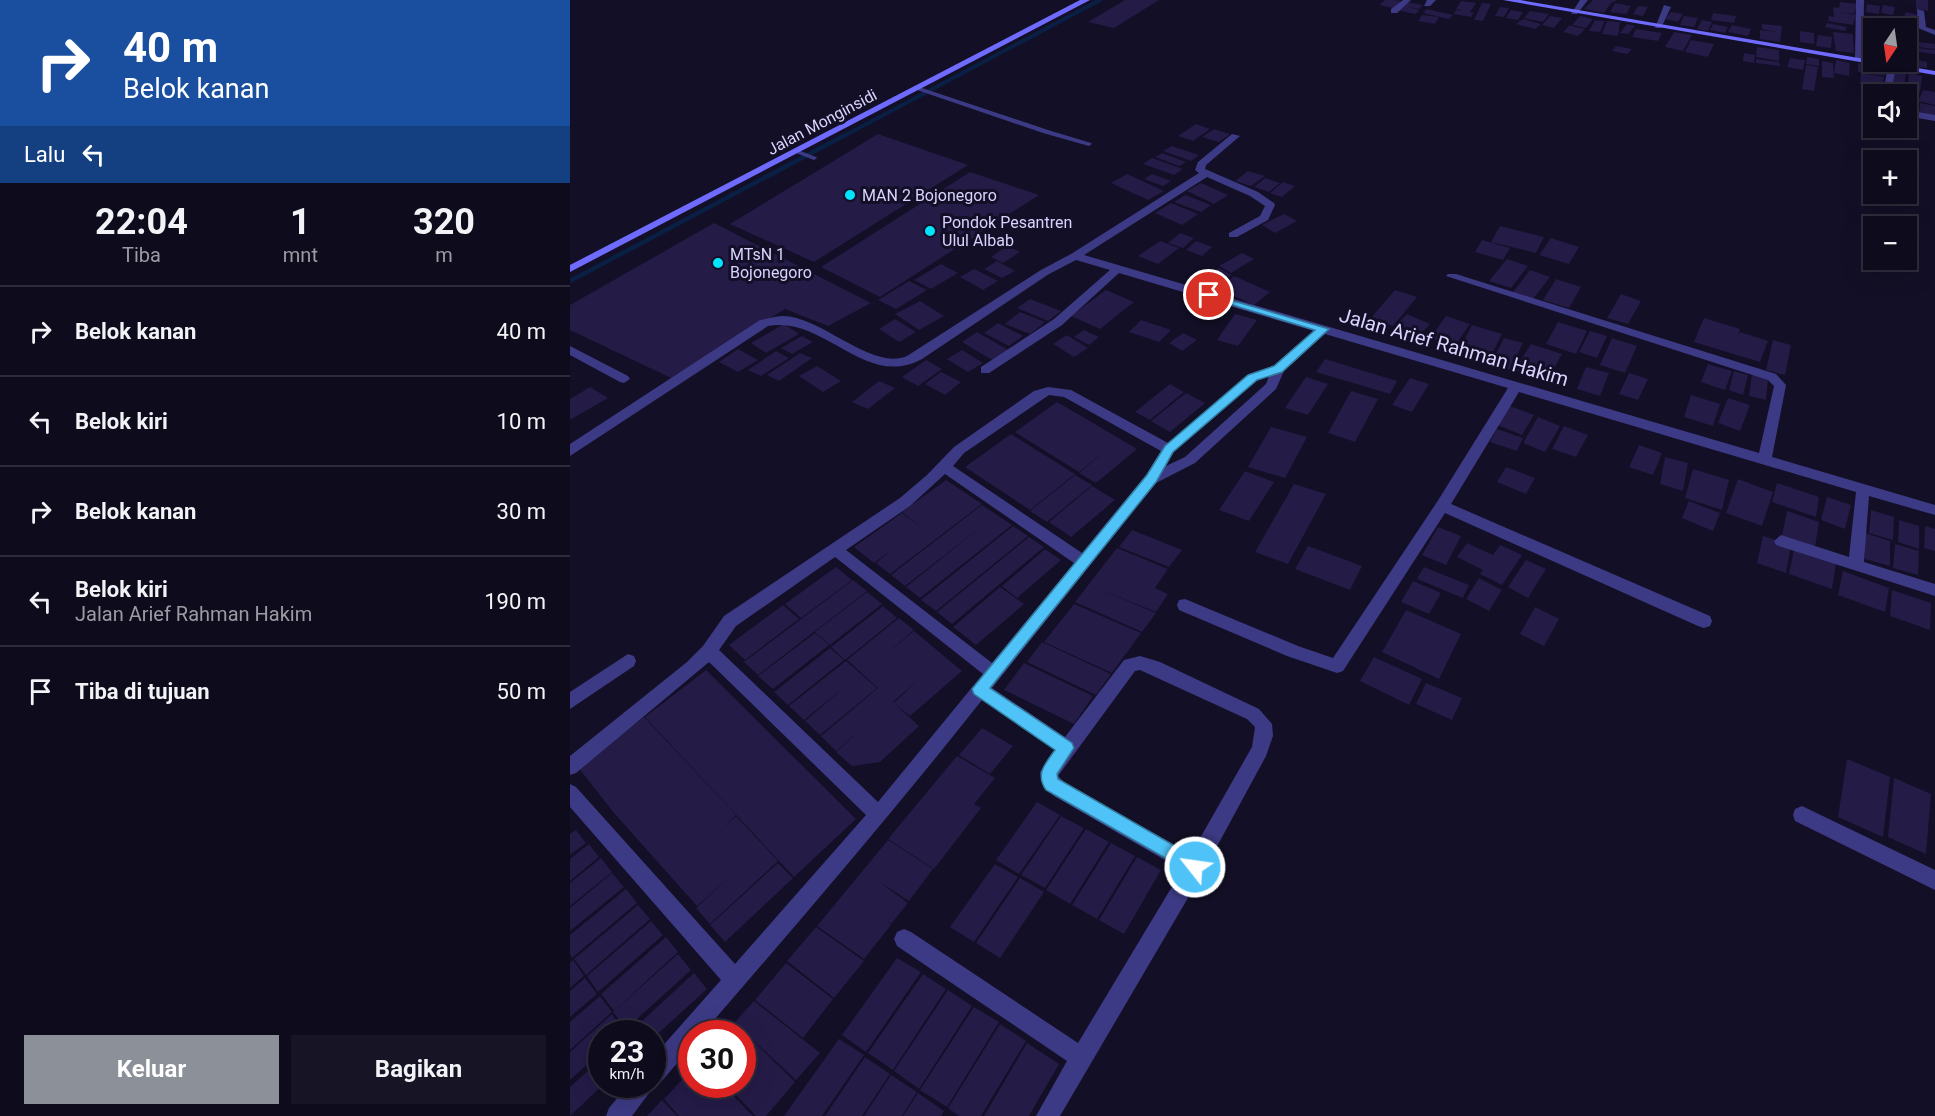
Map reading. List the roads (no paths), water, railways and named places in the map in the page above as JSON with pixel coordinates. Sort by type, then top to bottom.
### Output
[{"type":"main road","name":"Jalan Monginsidi","points":[[570,269],[921,89],[1086,0]]},
{"type":"main road","points":[[1507,0],[1863,61]]},
{"type":"main road","points":[[1917,70],[1935,73]]},
{"type":"street","points":[[1394,11],[1407,0]]},
{"type":"street","points":[[1574,12],[1584,0]]},
{"type":"street","points":[[1859,60],[1860,0]]},
{"type":"street","points":[[1658,26],[1667,7]]},
{"type":"street","points":[[1920,11],[1922,28],[1935,33]]},
{"type":"street","points":[[1917,115],[1935,118]]},
{"type":"street","points":[[1233,235],[1264,218],[1269,205],[1254,194],[1205,174],[1199,167],[1235,136]]},
{"type":"street","points":[[570,451],[775,318],[787,318],[880,361],[901,364],[918,356],[1045,272],[1075,256],[1205,174]]},
{"type":"street","name":"Jalan Arief Rahman Hakim","points":[[1075,256],[1935,510]]},
{"type":"street","points":[[985,370],[1063,318],[1118,268]]},
{"type":"street","points":[[1452,276],[1772,377],[1780,385],[1765,459]]},
{"type":"street","points":[[666,1059],[879,815],[1151,478],[1174,446],[1252,378],[1278,369],[1323,329]]},
{"type":"street","points":[[570,350],[624,379]]},
{"type":"street","points":[[1151,478],[1190,460],[1272,386],[1278,369]]},
{"type":"street","points":[[1185,605],[1293,651],[1337,666],[1442,506],[1516,386]]},
{"type":"street","points":[[570,767],[693,667],[709,651],[730,621],[905,502],[976,436],[1030,399],[1048,391],[1067,393],[1174,446],[1199,452]]},
{"type":"street","points":[[943,466],[1083,561]]},
{"type":"street","points":[[1856,565],[1863,489]]},
{"type":"street","points":[[1442,506],[1704,621]]},
{"type":"street","points":[[1781,541],[1934,590]]},
{"type":"street","points":[[836,550],[993,674]]},
{"type":"street","points":[[709,651],[879,815]]},
{"type":"street","points":[[570,701],[628,660]]},
{"type":"street","points":[[1047,1116],[1195,867],[1260,750],[1265,728],[1261,720],[1174,676],[1140,663],[1125,670],[1049,772],[1048,779],[1052,784],[1195,867]]},
{"type":"street","points":[[980,689],[1066,748]]},
{"type":"street","points":[[570,793],[736,981]]},
{"type":"street","points":[[1802,815],[1935,880]]},
{"type":"street","points":[[904,939],[1081,1058]]},
{"type":"street","points":[[616,1116],[632,1098]]},
{"type":"lane","points":[[921,89],[1028,128],[1089,144]]},
{"type":"lane","points":[[800,152],[814,158]]},
{"type":"waterway","points":[[844,136],[1100,0]]},
{"type":"waterway","points":[[570,281],[847,134]]},
{"type":"place","name":"MAN 2 Bojonegoro","points":[[850,195]]},
{"type":"place","name":"Pondok Pesantren Ulul Albab","points":[[930,231]]},
{"type":"place","name":"MTsN 1 Bojonegoro","points":[[718,263]]}]
